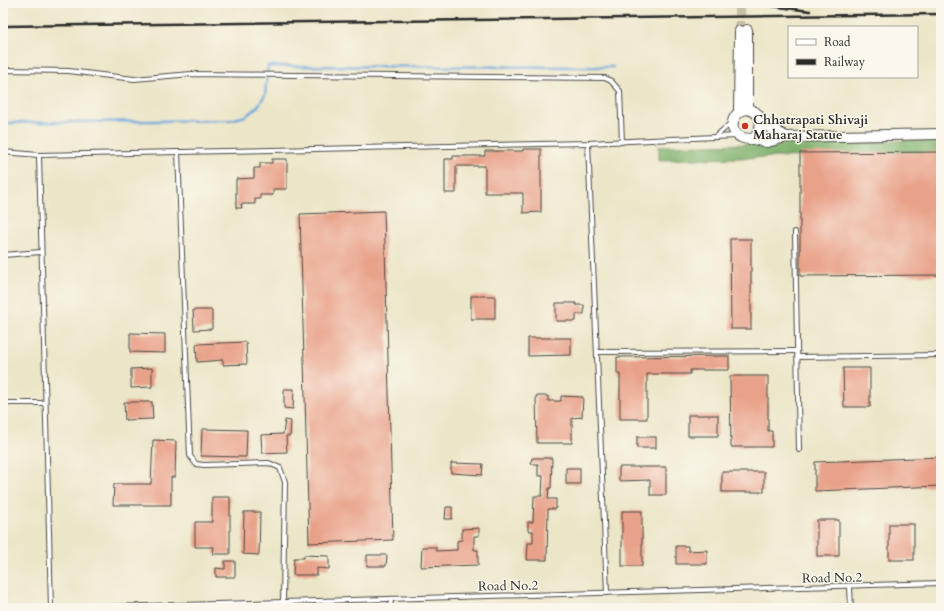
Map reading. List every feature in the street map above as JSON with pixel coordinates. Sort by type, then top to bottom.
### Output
[{"type":"street","points":[[743,31],[743,110]]},
{"type":"street","points":[[753,139],[760,130],[761,122],[758,114],[743,110],[736,114],[733,122],[734,130],[739,136],[753,139],[767,142],[786,137],[941,134]]},
{"type":"street","points":[[761,122],[786,137]]},
{"type":"lane","points":[[3,70],[69,70],[134,79],[191,74],[264,76],[605,78],[611,81],[620,91],[622,142]]},
{"type":"lane","points":[[714,137],[733,122]]},
{"type":"lane","points":[[3,152],[39,155],[178,152],[588,143],[739,136]]},
{"type":"lane","points":[[588,143],[607,593]]},
{"type":"lane","points":[[178,152],[190,456],[196,464],[269,463],[280,468],[285,482],[283,602]]},
{"type":"lane","points":[[39,155],[51,608]]},
{"type":"lane","points":[[795,232],[800,450]]},
{"type":"lane","points":[[3,256],[41,252]]},
{"type":"lane","points":[[597,352],[797,351]]},
{"type":"lane","points":[[798,357],[941,355]]},
{"type":"lane","points":[[3,403],[46,403]]},
{"type":"lane","name":"Road No.2","points":[[75,608],[850,587],[941,583]]},
{"type":"lane","points":[[850,587],[851,608]]},
{"type":"lane","points":[[390,608],[391,599]]},
{"type":"green space","points":[[941,140],[941,153],[659,160],[659,146]]},
{"type":"building","points":[[523,149],[541,149],[541,212],[523,213],[523,193],[485,193],[485,166],[456,166],[456,193],[445,193],[445,159],[453,159],[453,156],[485,156],[485,151],[523,151]]},
{"type":"building","points":[[941,152],[941,275],[800,276],[800,153]]},
{"type":"building","points":[[272,159],[287,159],[287,189],[273,189],[273,195],[260,195],[260,199],[255,199],[255,204],[241,204],[242,208],[236,208],[236,179],[254,178],[254,168],[260,168],[260,163],[272,163]]},
{"type":"building","points":[[384,211],[393,540],[309,543],[300,214]]},
{"type":"building","points":[[730,239],[751,239],[751,329],[731,329]]},
{"type":"building","points":[[471,296],[495,296],[495,319],[471,319]]},
{"type":"building","points":[[556,303],[576,303],[576,305],[584,305],[584,314],[576,314],[576,321],[556,321]]},
{"type":"building","points":[[193,310],[212,310],[212,329],[194,330]]},
{"type":"building","points":[[130,333],[165,334],[165,353],[130,352]]},
{"type":"building","points":[[528,338],[571,338],[571,355],[528,356]]},
{"type":"building","points":[[246,342],[247,364],[223,365],[223,360],[197,362],[196,344]]},
{"type":"building","points":[[729,356],[729,370],[690,370],[690,374],[647,374],[647,419],[620,419],[620,374],[617,374],[617,357]]},
{"type":"building","points":[[152,368],[152,387],[131,388],[131,369]]},
{"type":"building","points":[[843,368],[870,368],[870,407],[844,407]]},
{"type":"building","points":[[730,376],[768,376],[768,431],[772,431],[772,447],[731,447]]},
{"type":"building","points":[[284,389],[294,389],[293,409],[284,408]]},
{"type":"building","points":[[536,396],[548,396],[548,401],[561,401],[561,396],[583,397],[582,417],[572,418],[572,443],[537,443]]},
{"type":"building","points":[[124,402],[152,402],[153,419],[125,420]]},
{"type":"building","points":[[688,415],[718,415],[718,436],[688,436]]},
{"type":"building","points":[[285,420],[291,421],[290,436],[286,436],[287,452],[262,453],[261,435],[283,434]]},
{"type":"building","points":[[202,429],[247,430],[246,457],[201,456]]},
{"type":"building","points":[[637,437],[656,437],[656,448],[637,448]]},
{"type":"building","points":[[153,440],[176,441],[175,477],[171,477],[171,505],[113,505],[114,484],[151,484]]},
{"type":"building","points":[[941,457],[941,486],[815,491],[815,462]]},
{"type":"building","points":[[532,458],[552,458],[551,488],[549,488],[548,499],[556,499],[556,509],[548,509],[547,560],[527,560],[528,543],[533,543],[533,531],[528,531],[528,522],[533,522],[534,496],[542,496],[543,476],[538,476],[538,464],[531,464]]},
{"type":"building","points":[[451,463],[483,464],[482,475],[451,473]]},
{"type":"building","points":[[619,467],[666,467],[666,495],[650,495],[650,480],[619,481]]},
{"type":"building","points":[[566,468],[580,468],[580,484],[566,484]]},
{"type":"building","points":[[722,472],[764,472],[764,492],[722,492]]},
{"type":"building","points":[[212,497],[230,497],[230,554],[213,554],[214,547],[195,547],[195,522],[212,522]]},
{"type":"building","points":[[446,507],[452,507],[452,519],[445,519]]},
{"type":"building","points":[[622,511],[642,511],[642,566],[622,566]]},
{"type":"building","points":[[244,512],[260,512],[259,555],[243,554]]},
{"type":"building","points":[[817,520],[839,520],[839,556],[817,556]]},
{"type":"building","points":[[889,524],[914,524],[914,560],[889,560]]},
{"type":"building","points":[[479,528],[479,536],[474,536],[474,550],[478,550],[478,565],[421,567],[422,547],[436,547],[436,551],[457,550],[457,541],[462,540],[462,529]]},
{"type":"building","points":[[676,546],[688,546],[688,551],[707,550],[707,564],[676,564]]},
{"type":"building","points":[[304,555],[329,556],[329,569],[317,568],[317,575],[293,575],[294,558],[304,558]]},
{"type":"building","points":[[367,555],[387,555],[386,566],[367,566]]},
{"type":"building","points":[[225,561],[235,561],[235,577],[216,577],[216,568],[225,569]]},
{"type":"waterway","points":[[3,123],[230,120],[246,116],[258,106],[265,95],[268,66],[613,67]]},
{"type":"tunnel","points":[[740,3],[740,31]]},
{"type":"railway","points":[[748,3],[810,11]]},
{"type":"railway","points":[[3,26],[941,14]]},
{"type":"place","name":"Chhatrapati Shivaji Maharaj Statue","points":[[745,126]]}]
